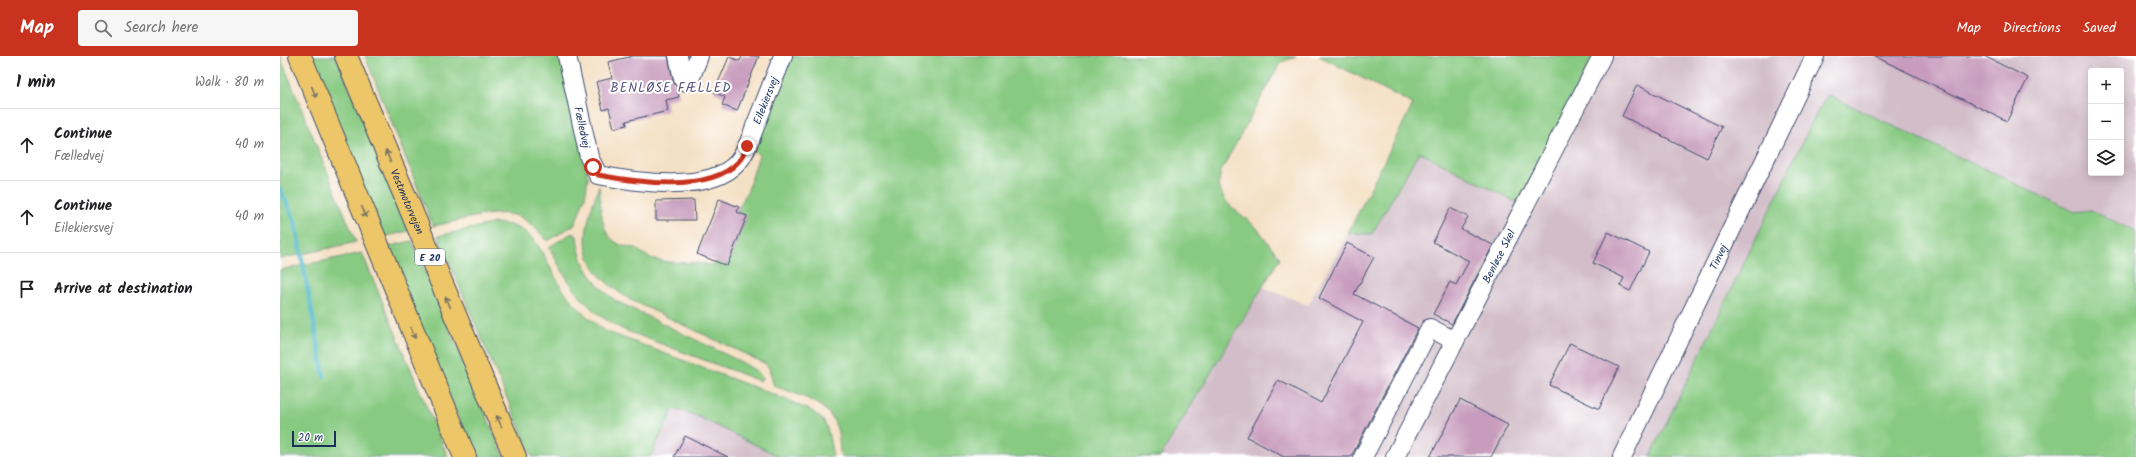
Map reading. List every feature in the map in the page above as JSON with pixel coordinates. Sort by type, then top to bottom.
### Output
[{"type":"highway","points":[[300,56],[465,457]]},
{"type":"highway","name":"Vestmotorvejen","points":[[346,56],[515,457]]},
{"type":"street","name":"Fælledvej","points":[[568,56],[589,157],[598,175],[619,179],[667,182]]},
{"type":"street","points":[[678,56],[682,79],[686,82],[690,79],[700,56]]},
{"type":"street","name":"Eilekiersvej","points":[[667,182],[701,181],[721,174],[738,162],[747,146],[783,56]]},
{"type":"street","name":"Benløse Skel","points":[[1395,457],[1602,56]]},
{"type":"street","name":"Tinvej","points":[[1622,457],[1815,56]]},
{"type":"street","points":[[1363,457],[1430,328],[1455,341]]},
{"type":"shaded area","points":[[1609,56],[2136,56],[2136,457],[1160,457],[1262,287],[1308,305],[1348,233],[1372,234],[1419,152],[1535,211]]},
{"type":"shaded area","points":[[674,408],[699,417],[780,457],[650,457]]},
{"type":"green space","points":[[280,56],[356,242],[280,259]]},
{"type":"green space","points":[[307,56],[336,56],[408,231],[383,237]]},
{"type":"green space","points":[[365,56],[560,56],[588,177],[585,197],[575,224],[548,241],[529,223],[522,218],[513,215],[491,214],[433,226]]},
{"type":"green space","points":[[791,56],[1296,56],[1280,63],[1221,171],[1218,187],[1227,203],[1256,227],[1280,258],[1160,457],[841,457],[838,434],[832,418],[819,405],[810,400],[774,386],[769,368],[764,363],[631,300],[613,288],[600,276],[592,264],[587,251],[586,238],[592,205],[599,186],[602,218],[605,228],[615,242],[624,246],[636,248],[644,255],[661,261],[711,265],[718,262],[727,265],[747,216],[737,212],[748,190],[759,155],[752,149]]},
{"type":"green space","points":[[1319,56],[1593,56],[1518,203],[1419,152],[1372,234],[1348,233],[1413,104]]},
{"type":"green space","points":[[1828,95],[2075,212],[2091,210],[2136,232],[2136,457],[1650,457],[1816,114]]},
{"type":"green space","points":[[495,223],[521,229],[529,236],[542,253],[569,298],[605,331],[775,395],[812,411],[824,421],[828,431],[833,457],[780,457],[699,417],[674,408],[650,457],[532,457],[438,236]]},
{"type":"green space","points":[[572,233],[577,236],[581,256],[589,273],[601,288],[616,301],[743,363],[758,372],[762,378],[760,381],[627,331],[600,316],[580,297],[564,274],[549,247]]},
{"type":"green space","points":[[412,241],[504,457],[475,457],[386,247]]},
{"type":"green space","points":[[362,253],[448,457],[280,457],[280,270]]},
{"type":"building","points":[[633,56],[668,56],[673,81],[677,88],[679,97],[666,100],[668,111],[626,121],[627,125],[614,128],[609,108],[603,110],[596,82],[612,78],[608,62]]},
{"type":"building","points":[[742,56],[759,56],[737,111],[722,105],[725,97],[714,92],[729,57],[740,61]]},
{"type":"building","points":[[1874,56],[1984,56],[2028,78],[2007,121]]},
{"type":"building","points":[[1637,85],[1722,127],[1707,158],[1622,116]]},
{"type":"building","points":[[719,199],[739,207],[737,212],[747,216],[727,266],[697,254]]},
{"type":"building","points":[[694,200],[695,220],[656,220],[656,201]]},
{"type":"building","points":[[1450,208],[1468,217],[1461,229],[1493,245],[1452,324],[1433,314],[1450,282],[1456,285],[1469,261],[1433,242]]},
{"type":"building","points":[[1608,232],[1649,252],[1630,291],[1620,286],[1624,278],[1593,263]]},
{"type":"building","points":[[1347,243],[1374,257],[1354,294],[1418,328],[1351,457],[1284,457],[1247,437],[1278,380],[1321,403],[1363,322],[1319,298]]},
{"type":"building","points":[[1570,343],[1619,367],[1599,409],[1549,385]]},
{"type":"building","points":[[1460,400],[1508,425],[1491,457],[1430,457]]},
{"type":"building","points":[[685,436],[728,457],[674,457]]},
{"type":"waterway","points":[[280,189],[295,222],[324,376]]},
{"type":"district","name":"BENLØSE FÆLLED","points":[[671,87]]},
{"type":"route","points":[[593,167],[598,175],[619,179],[667,182],[701,181],[721,174],[738,162],[747,146]]}]
